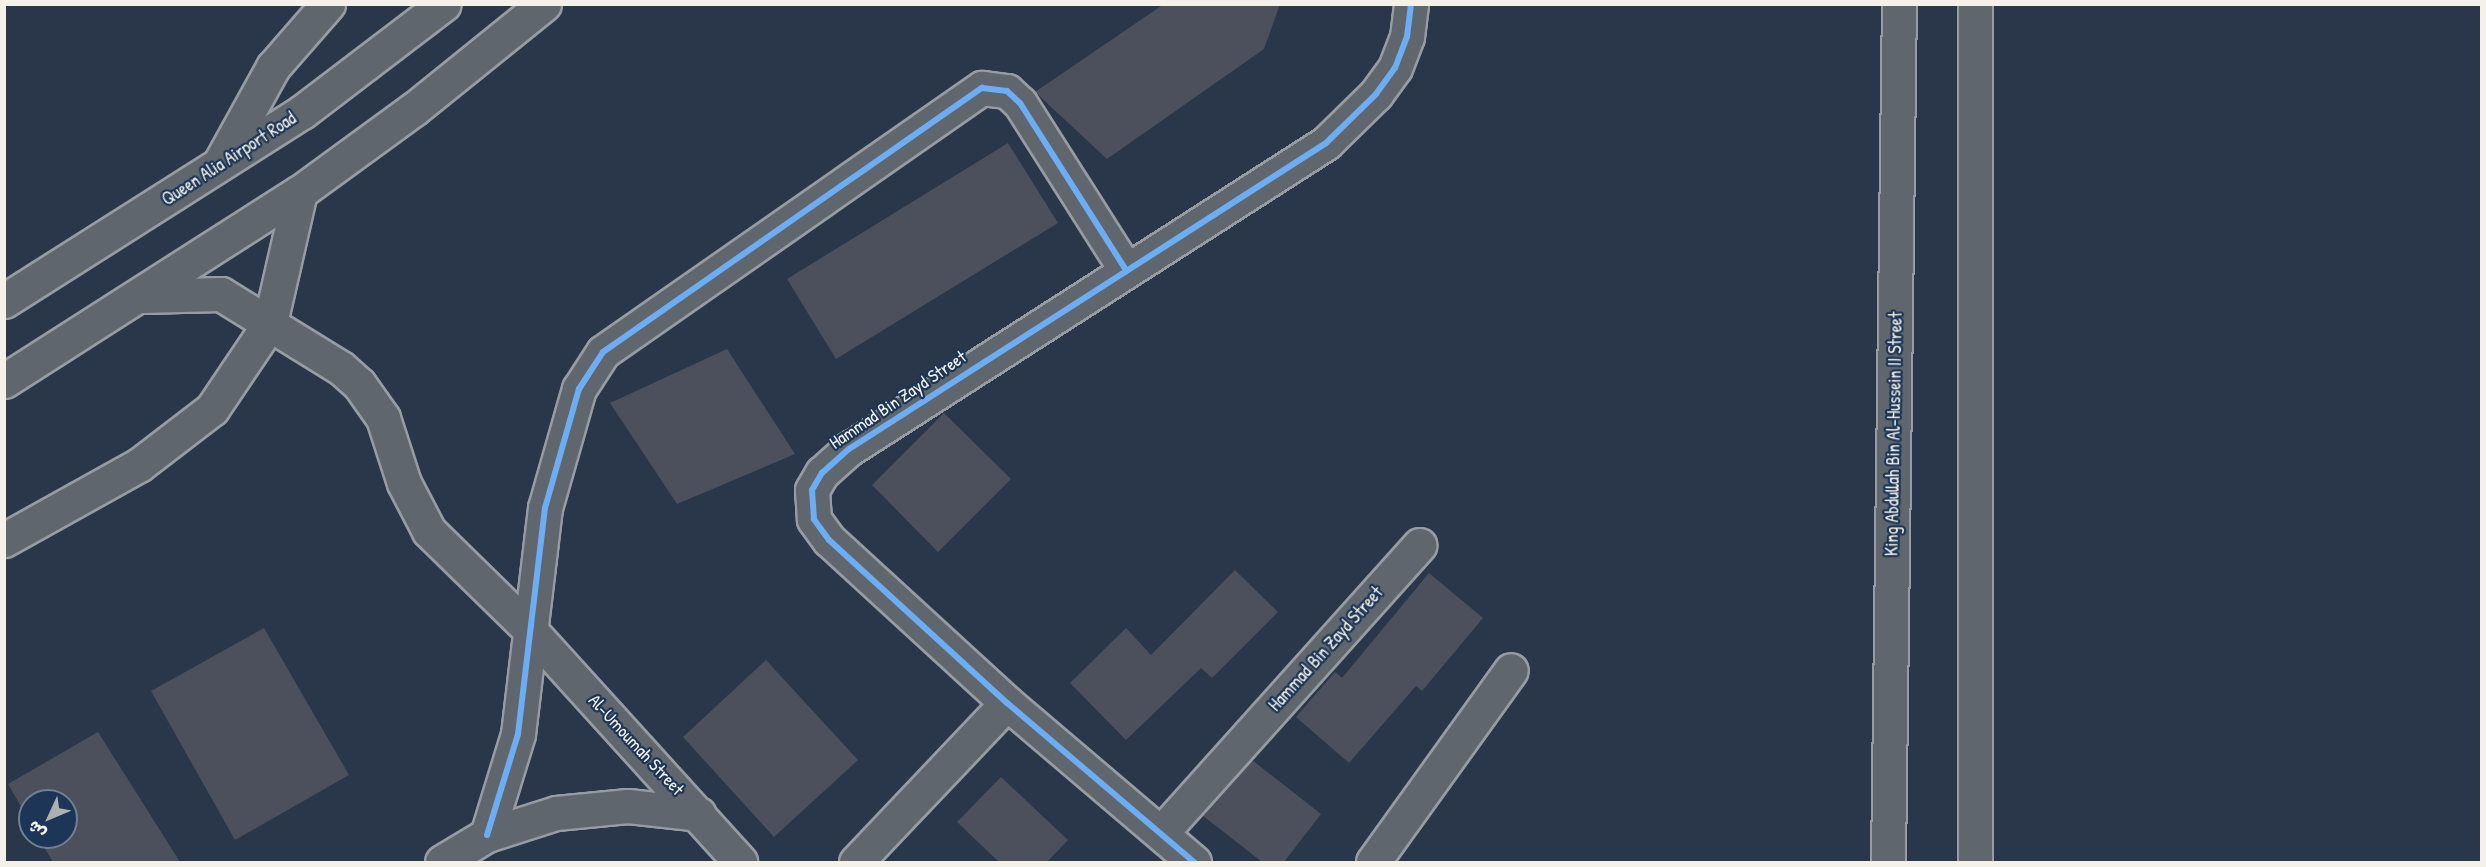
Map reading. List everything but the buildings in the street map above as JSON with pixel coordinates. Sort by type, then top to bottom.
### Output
[{"type":"main road","points":[[219,165],[273,67],[328,4]]},
{"type":"main road","name":"Queen Alia Airport Road","points":[[4,300],[219,165],[351,78],[444,4]]},
{"type":"main road","points":[[4,381],[143,296],[300,192],[414,109],[544,4]]},
{"type":"main road","name":"Hammad Bin Zayd Street","points":[[1194,862],[1007,703],[829,540],[814,519],[812,490],[822,473],[849,449],[1326,143],[1350,122],[1395,68],[1407,37],[1411,4]]},
{"type":"main road","name":"King Abdullah Bin Al-Hussein II Street","points":[[1888,862],[1899,4]]},
{"type":"main road","points":[[1975,4],[1975,862]]},
{"type":"main road","points":[[487,836],[518,734],[530,630],[551,486],[579,390],[603,352],[967,96],[996,87],[1020,103],[1126,270]]},
{"type":"main road","points":[[4,540],[139,465],[188,430],[232,383],[270,323],[300,192]]},
{"type":"main road","name":"Al-Umoumah Street","points":[[143,296],[221,294],[341,368],[366,393],[383,418],[404,483],[429,531],[530,630],[699,814],[740,862]]},
{"type":"main road","name":"Hammad Bin Zayd Street","points":[[1161,833],[1419,545]]},
{"type":"main road","points":[[1373,862],[1511,670]]},
{"type":"main road","points":[[856,862],[1007,703]]},
{"type":"main road","points":[[442,862],[487,836],[556,813],[592,808],[664,808],[699,814]]},
{"type":"cycle path","points":[[1194,862],[1007,703],[829,540],[814,519],[812,490],[822,473],[849,449],[1326,143],[1376,94],[1395,68],[1407,37],[1411,4]]},
{"type":"cycle path","points":[[487,835],[518,734],[545,508],[579,389],[603,352],[982,88],[1007,91],[1020,103],[1126,270]]}]
